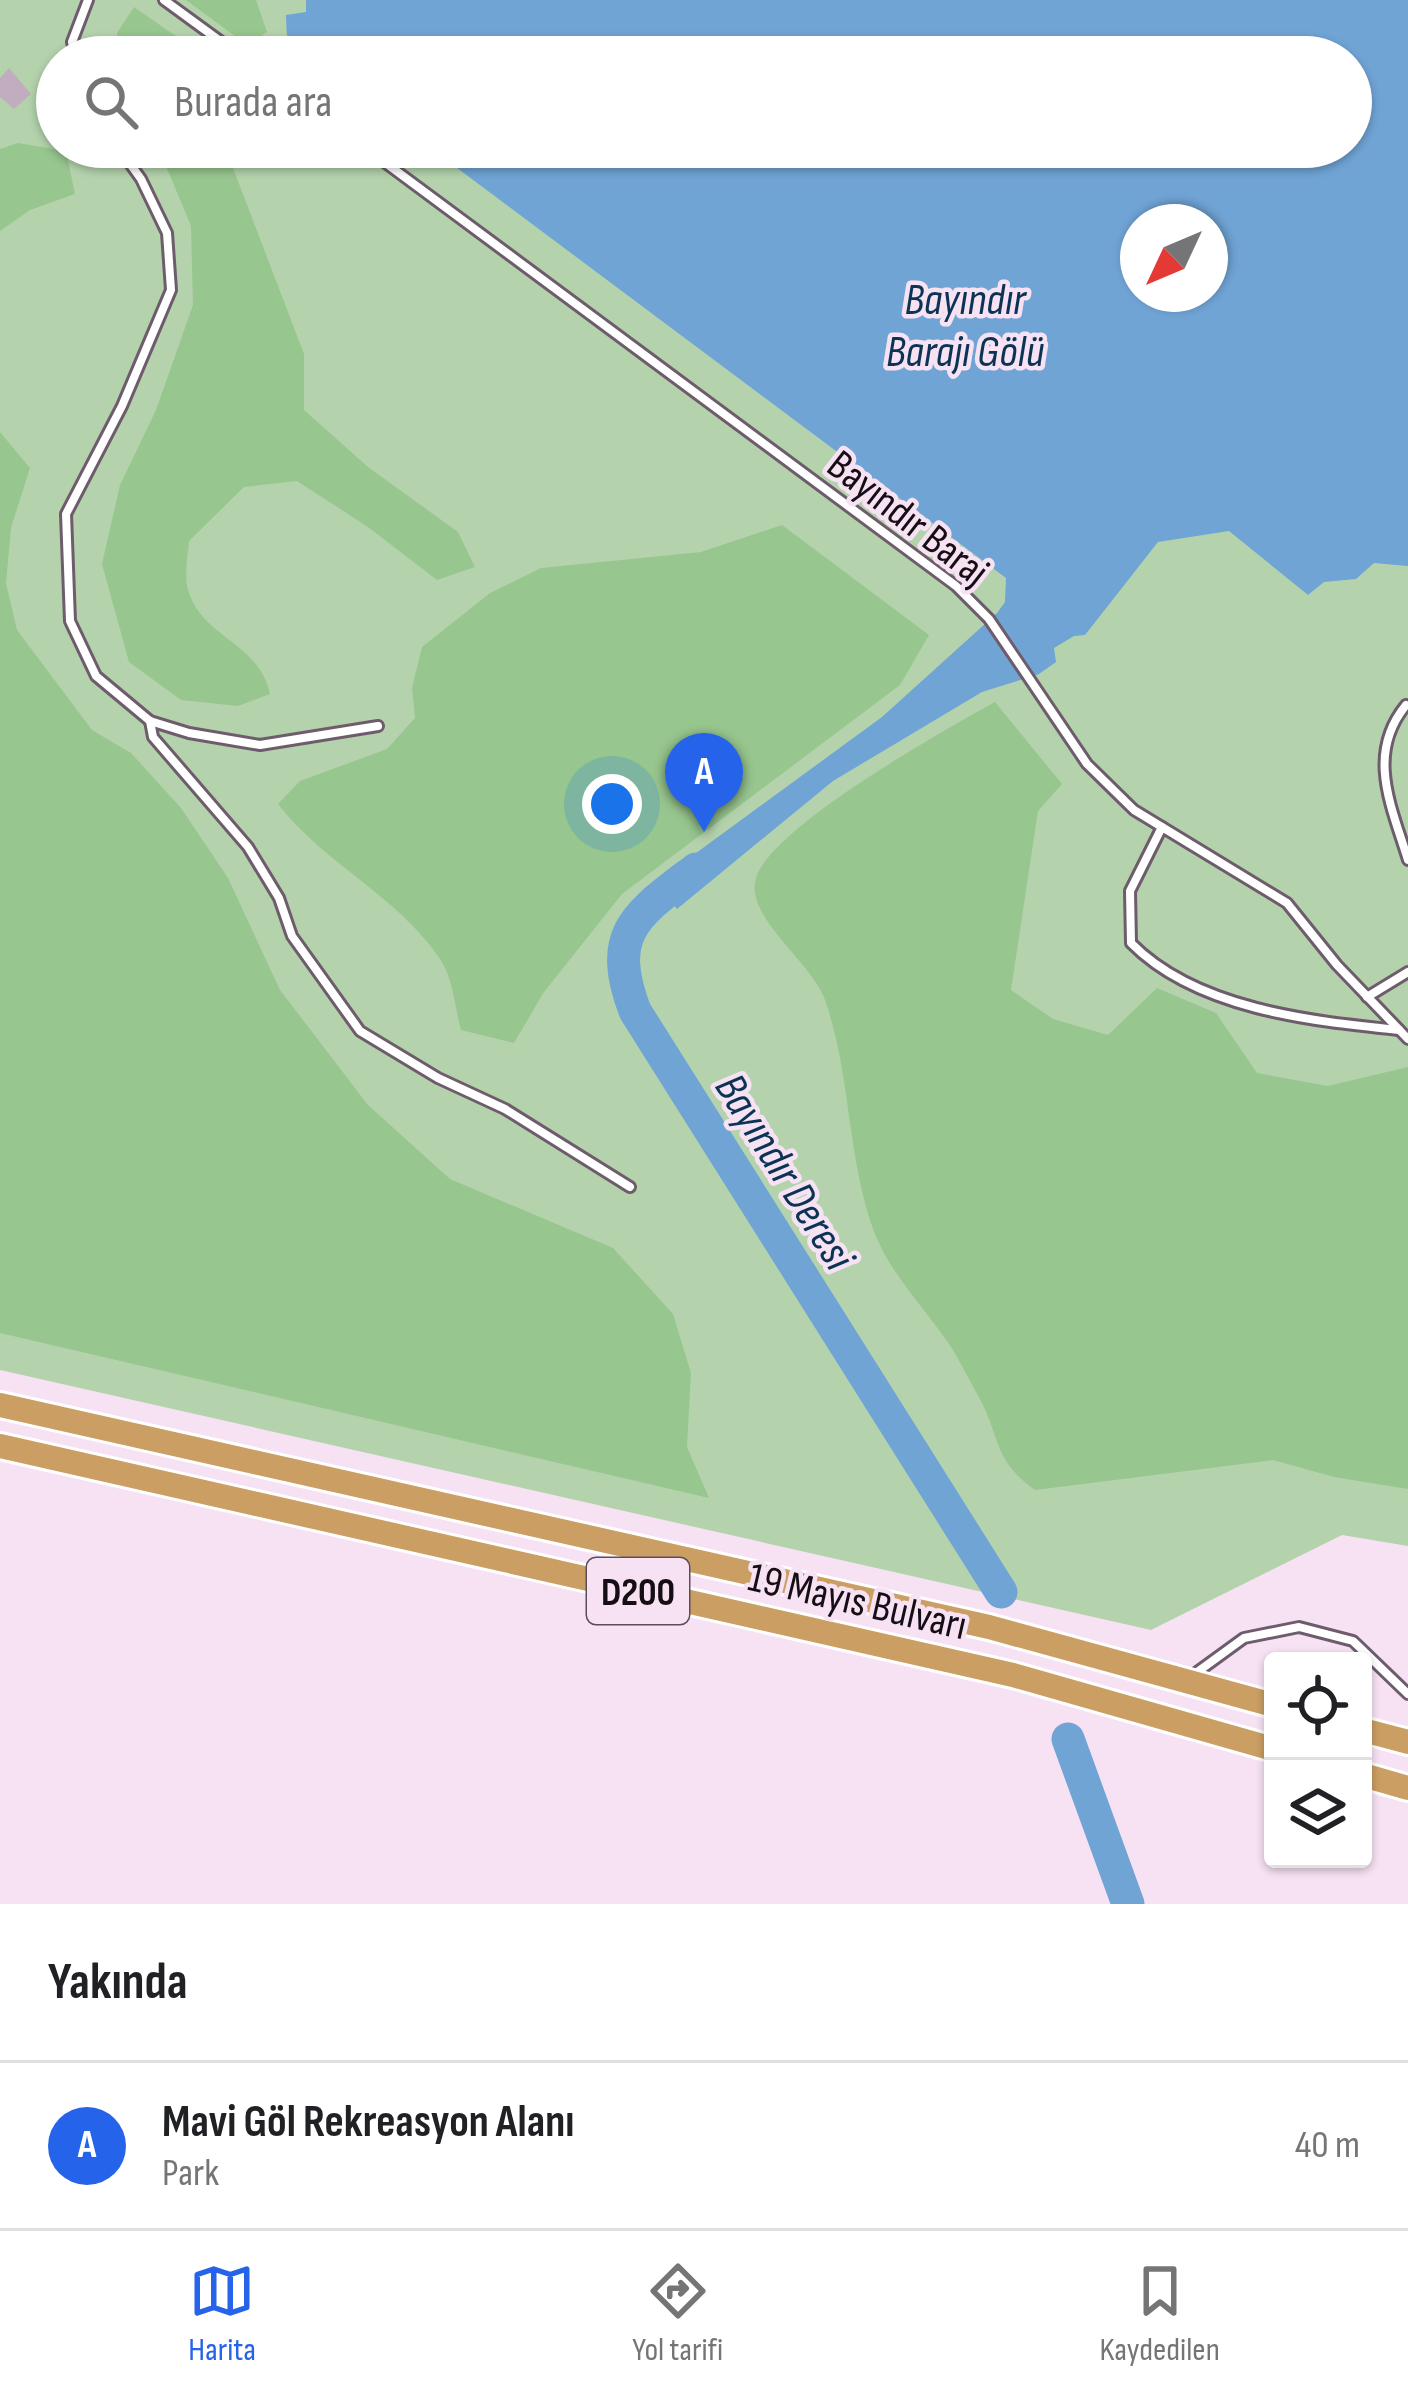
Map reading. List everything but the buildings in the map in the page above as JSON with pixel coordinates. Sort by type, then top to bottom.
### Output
[{"type":"highway","name":"19 Mayıs Bulvarı","points":[[0,1405],[989,1627],[1264,1703]]},
{"type":"highway","name":"19 Mayıs Bulvarı","points":[[0,1446],[1012,1676],[1264,1746]]},
{"type":"highway","points":[[1372,1732],[1408,1742]]},
{"type":"highway","points":[[1372,1778],[1408,1788]]},
{"type":"lane","points":[[74,36],[88,0]]},
{"type":"lane","points":[[164,0],[213,36]]},
{"type":"lane","points":[[133,168],[167,233],[171,290],[122,406],[66,514],[70,621],[96,676],[150,722],[260,745],[378,726]]},
{"type":"lane","name":"Bayındır Baraj","points":[[392,168],[956,586],[989,619],[1087,764],[1134,810],[1287,903],[1408,1040]]},
{"type":"lane","points":[[1406,705],[1382,751],[1389,798],[1408,860]]},
{"type":"lane","points":[[150,722],[153,737],[248,847],[279,898],[292,936],[360,1031],[438,1078],[505,1109],[630,1186]]},
{"type":"lane","points":[[1162,827],[1130,891],[1131,943],[1155,967],[1260,1011],[1399,1030]]},
{"type":"lane","points":[[1367,997],[1408,972]]},
{"type":"lane","points":[[1185,1681],[1244,1639],[1299,1627],[1353,1641],[1408,1694]]},
{"type":"green space","points":[[0,0],[1408,0],[1408,1546],[1342,1535],[1151,1630],[0,1370]]},
{"type":"green space","points":[[186,0],[256,0],[267,32],[235,36]]},
{"type":"green space","points":[[134,7],[176,36],[117,36]]},
{"type":"green space","points":[[18,143],[36,146],[36,168],[70,168],[75,194],[30,210],[0,231],[0,149]]},
{"type":"green space","points":[[167,168],[233,168],[304,354],[304,410],[368,467],[458,532],[475,567],[437,580],[297,481],[244,487],[189,541],[186,572],[195,606],[264,677],[270,694],[238,706],[181,700],[129,662],[102,564],[120,485],[156,410],[193,305],[191,226]]},
{"type":"green space","points":[[0,432],[30,468],[11,528],[6,583],[17,630],[92,730],[131,753],[181,808],[228,878],[280,990],[368,1105],[450,1179],[613,1248],[673,1314],[691,1373],[687,1447],[709,1498],[0,1333]]},
{"type":"green space","points":[[782,525],[929,635],[900,685],[622,894],[544,992],[514,1043],[461,1030],[448,975],[423,936],[317,845],[278,804],[300,781],[387,749],[415,718],[412,688],[422,647],[490,593],[541,568],[701,552]]},
{"type":"green space","points":[[995,702],[1062,784],[1038,811],[1011,990],[1053,1019],[1108,1035],[1157,988],[1216,1013],[1257,1073],[1328,1086],[1408,1067],[1408,1489],[1334,1477],[1273,1460],[1035,1490],[1011,1468],[957,1357],[885,1254],[863,1195],[825,1000],[769,924],[755,893],[756,878],[769,857],[825,807]]},
{"type":"water","name":"Bayındır Barajı Gölü","points":[[306,0],[1408,0],[1408,566],[1374,563],[1356,579],[1324,582],[1308,595],[1229,531],[1158,542],[1085,635],[1054,648],[1056,662],[1039,674],[982,692],[833,781],[677,909],[655,883],[882,717],[997,613],[1005,602],[1006,578],[457,168],[1372,168],[1372,36],[288,36],[286,15],[306,12]]},
{"type":"waterway","name":"Bayındır Deresi","points":[[696,869],[657,899],[632,927],[624,962],[635,1011],[1001,1592]]},
{"type":"waterway","name":"Bayındır Deresi","points":[[1068,1739],[1128,1904]]},
{"type":"place","name":"Mavi Göl Rekreasyon Alanı","points":[[704,832]]}]
